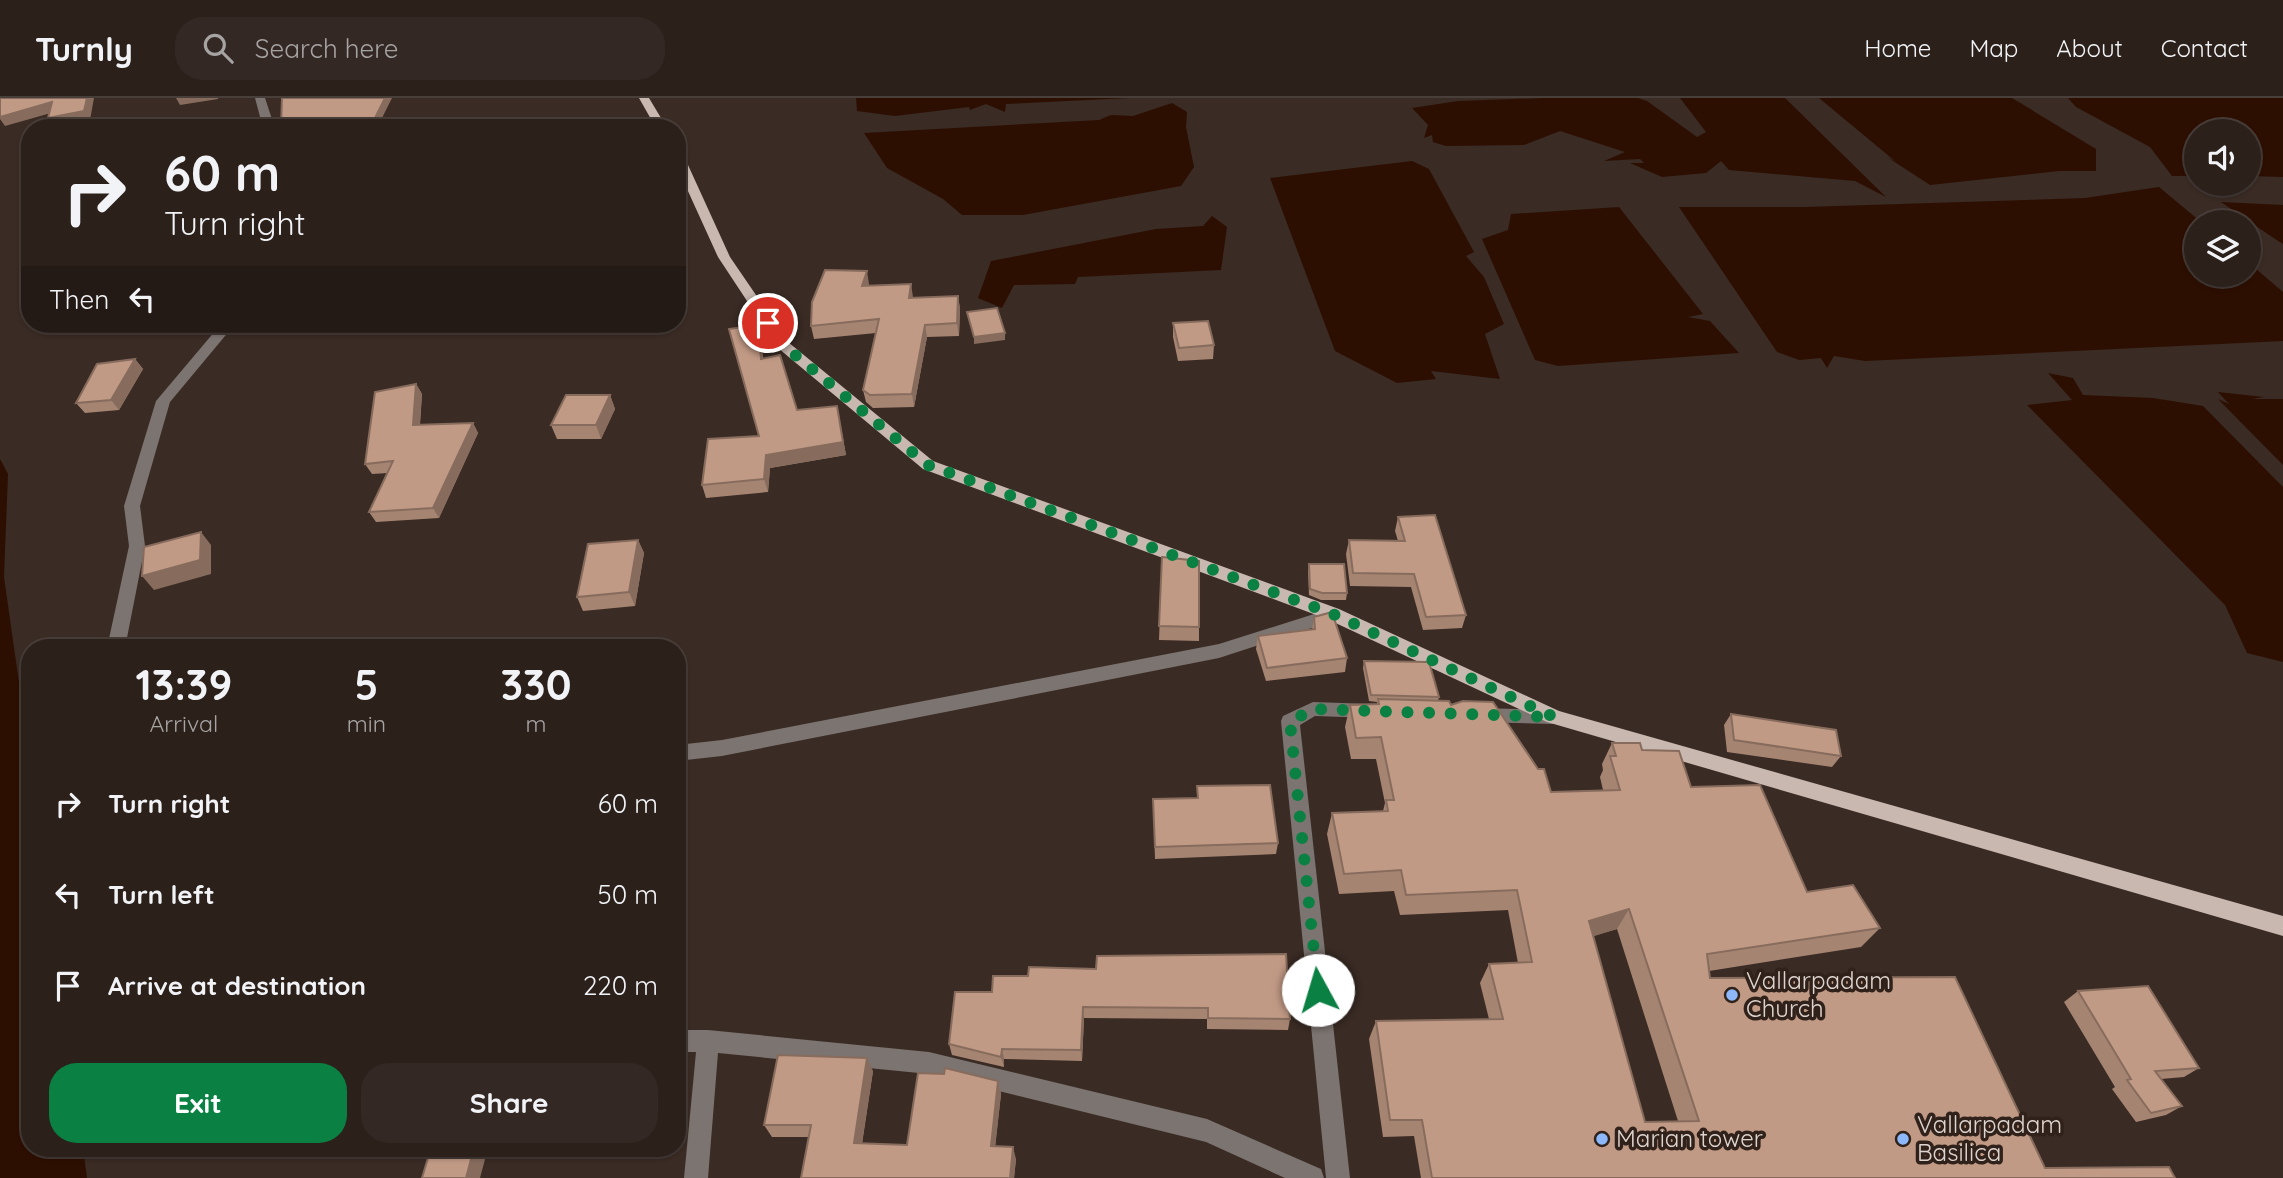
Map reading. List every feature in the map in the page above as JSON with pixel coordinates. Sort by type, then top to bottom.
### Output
[{"type":"main road","points":[[644,98],[657,119]]},
{"type":"main road","points":[[686,177],[724,257],[783,345],[928,465],[1333,614],[1554,717],[2283,926]]},
{"type":"street","points":[[260,98],[266,119]]},
{"type":"street","points":[[118,639],[137,546],[132,506],[163,401],[220,333]]},
{"type":"street","points":[[686,752],[722,748],[1219,651],[1333,614]]},
{"type":"street","points":[[1338,1178],[1290,722],[1313,709],[1394,712]]},
{"type":"street","points":[[1460,714],[1554,717]]},
{"type":"street","points":[[686,1041],[929,1063],[1207,1131],[1312,1178]]},
{"type":"street","points":[[696,1178],[708,1041]]},
{"type":"shaded area","points":[[856,98],[1129,98],[1006,104],[1005,112],[986,104],[970,110],[969,107],[895,116],[857,111]]},
{"type":"shaded area","points":[[1638,98],[1647,101],[1697,137],[1706,132],[1680,98],[1785,98],[1886,197],[1855,181],[1729,170],[1721,161],[1706,173],[1662,177],[1630,163],[1644,163],[1640,159],[1604,161],[1625,152],[1560,131],[1524,145],[1446,146],[1433,142],[1432,135],[1424,138],[1428,125],[1412,108],[1458,101]]},
{"type":"shaded area","points":[[1819,98],[2012,98],[2096,149],[2096,171],[2059,171],[1930,185],[1887,157],[1895,161]]},
{"type":"shaded area","points":[[2068,98],[2283,98],[2283,177],[2261,176],[2261,119],[2184,119],[2184,176],[2172,176],[2150,147],[2076,107]]},
{"type":"shaded area","points":[[1172,103],[1187,112],[1186,127],[1194,167],[1181,186],[1023,215],[962,215],[943,199],[887,168],[864,133],[1099,120],[1111,115],[1133,116]]},
{"type":"shaded area","points":[[1412,161],[1429,169],[1474,252],[1466,256],[1484,277],[1504,324],[1485,334],[1500,379],[1431,371],[1436,379],[1397,383],[1335,351],[1270,178]]},
{"type":"shaded area","points":[[2159,187],[2187,210],[2184,210],[2184,287],[2261,287],[2261,273],[2283,292],[2283,341],[1865,361],[1834,356],[1827,368],[1821,358],[1799,360],[1777,352],[1679,207],[1805,207],[2085,198]]},
{"type":"shaded area","points":[[2221,202],[2283,205],[2283,244],[2261,229],[2261,210],[2233,210]]},
{"type":"shaded area","points":[[1619,207],[1703,314],[1688,317],[1710,321],[1739,353],[1558,366],[1535,360],[1482,239],[1508,230],[1511,214]]},
{"type":"shaded area","points":[[1212,216],[1227,227],[1221,270],[1078,277],[1075,284],[1014,285],[1002,308],[978,298],[991,261],[1156,229],[1203,226]]},
{"type":"shaded area","points":[[2048,373],[2073,378],[2083,395],[2153,398],[2203,406],[2283,487],[2283,662],[2247,653],[2225,605],[2027,405],[2072,400]]},
{"type":"shaded area","points":[[2218,392],[2264,397],[2252,399],[2283,399],[2283,465],[2218,399],[2229,404]]},
{"type":"shaded area","points":[[0,459],[8,474],[4,577],[21,697],[21,1157],[84,1157],[87,1178],[0,1178]]},
{"type":"building","points":[[0,98],[87,98],[84,111],[48,118],[52,102],[0,117]]},
{"type":"building","points":[[282,98],[385,98],[374,119],[281,119]]},
{"type":"building","points":[[825,270],[867,271],[862,286],[911,284],[909,298],[958,296],[957,323],[925,325],[912,394],[870,395],[863,390],[879,319],[811,326],[812,302]]},
{"type":"building","points":[[997,308],[1005,333],[974,337],[967,312]]},
{"type":"building","points":[[1208,321],[1214,345],[1179,348],[1173,323]]},
{"type":"building","points":[[758,325],[761,359],[780,355],[797,410],[837,406],[843,442],[766,455],[764,479],[702,485],[708,439],[759,436],[729,329]]},
{"type":"building","points":[[135,359],[111,400],[76,403],[97,364]]},
{"type":"building","points":[[416,384],[413,425],[473,423],[433,508],[369,512],[393,461],[365,464],[375,392]]},
{"type":"building","points":[[566,395],[610,395],[596,425],[551,425]]},
{"type":"building","points":[[1435,515],[1466,615],[1426,617],[1414,574],[1353,573],[1349,540],[1405,541],[1398,517]]},
{"type":"building","points":[[201,532],[200,560],[142,576],[144,547]]},
{"type":"building","points":[[638,540],[629,592],[577,597],[588,544]]},
{"type":"building","points":[[1162,557],[1199,561],[1199,627],[1159,626]]},
{"type":"building","points":[[1309,564],[1344,564],[1347,593],[1322,593],[1310,589]]},
{"type":"building","points":[[1332,612],[1347,658],[1267,668],[1258,636],[1315,629],[1314,617]]},
{"type":"building","points":[[1364,661],[1429,662],[1439,697],[1371,695]]},
{"type":"building","points":[[1378,699],[1449,701],[1451,705],[1463,701],[1493,702],[1538,769],[1544,769],[1551,792],[1620,790],[1610,756],[1616,756],[1612,743],[1640,743],[1642,750],[1679,751],[1691,787],[1760,785],[1807,892],[1853,885],[1880,928],[1707,954],[1710,978],[1955,977],[2045,1168],[2169,1167],[2175,1178],[1432,1178],[1422,1120],[1390,1120],[1376,1021],[1503,1019],[1489,964],[1532,962],[1517,890],[1406,895],[1401,870],[1344,874],[1332,813],[1388,811],[1386,800],[1394,800],[1381,737],[1356,738],[1350,705],[1379,704]],"holes":[[[1629,909],[1699,1121],[1645,1122],[1589,921]]]},
{"type":"building","points":[[1731,714],[1836,730],[1841,756],[1734,740]]},
{"type":"building","points":[[1270,785],[1278,843],[1155,847],[1153,799],[1198,798],[1197,786]]},
{"type":"building","points":[[1286,954],[1290,1019],[1208,1018],[1208,1008],[1083,1007],[1081,1050],[1002,1049],[1001,1057],[949,1044],[955,992],[992,992],[993,976],[1028,976],[1029,967],[1096,969],[1097,956]]},
{"type":"building","points":[[2148,986],[2199,1068],[2155,1071],[2182,1106],[2151,1113],[2127,1080],[2131,1079],[2078,991]]},
{"type":"building","points":[[778,1055],[867,1058],[854,1143],[907,1145],[918,1073],[944,1074],[945,1068],[998,1081],[991,1146],[1013,1147],[1010,1178],[801,1178],[811,1125],[764,1125]]},
{"type":"building","points":[[428,1157],[472,1157],[466,1178],[422,1178]]},
{"type":"place","name":"Vallarpadam Church","points":[[1732,995]]},
{"type":"place","name":"Marian tower","points":[[1602,1139]]},
{"type":"place","name":"Vallarpadam Basilica","points":[[1903,1139]]},
{"type":"route","points":[[768,323],[783,345],[928,465],[1333,614],[1554,717],[1313,709],[1290,722],[1318,990]]}]
